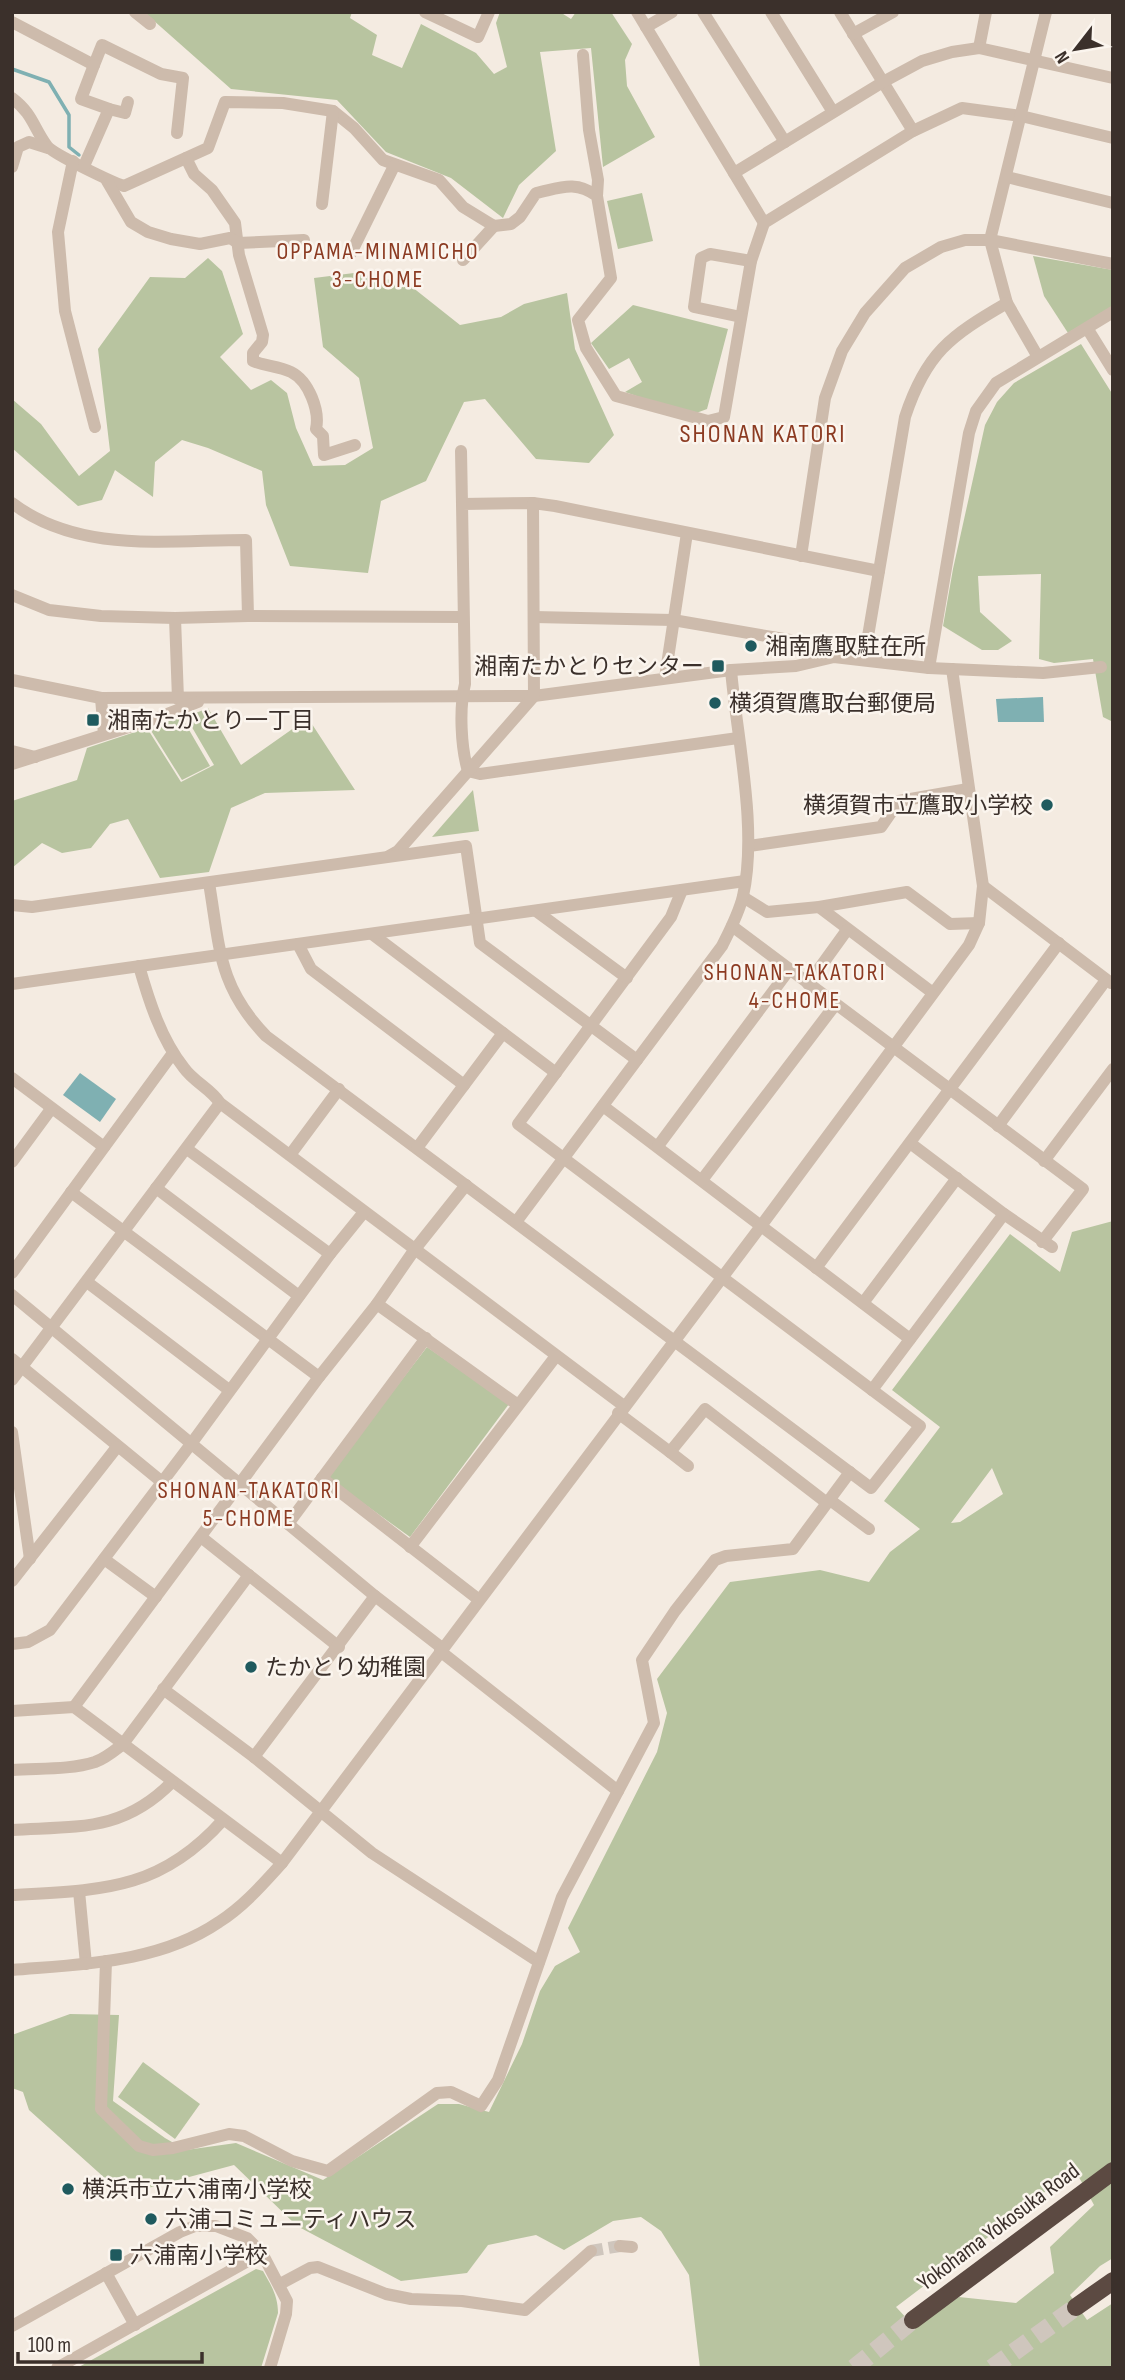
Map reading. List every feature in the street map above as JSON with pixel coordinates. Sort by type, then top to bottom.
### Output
[{"type":"highway","name":"Yokohama Yokosuka Road","points":[[913,2320],[1113,2171]]},
{"type":"highway","points":[[1076,2307],[1113,2281]]},
{"type":"street","points":[[135,12],[150,24]]},
{"type":"street","points":[[425,12],[478,37],[489,12]]},
{"type":"street","points":[[637,12],[764,223]]},
{"type":"street","points":[[646,27],[672,12]]},
{"type":"street","points":[[703,12],[785,142]]},
{"type":"street","points":[[771,12],[833,112]]},
{"type":"street","points":[[840,12],[913,131]]},
{"type":"street","points":[[853,34],[893,12]]},
{"type":"street","points":[[979,48],[986,12]]},
{"type":"street","points":[[1038,357],[1007,303],[990,240],[1046,12]]},
{"type":"street","points":[[12,22],[94,65]]},
{"type":"street","points":[[128,102],[125,113],[81,99],[102,45],[161,74],[183,78],[177,133]]},
{"type":"street","points":[[734,173],[922,61],[979,48],[1113,78]]},
{"type":"street","points":[[583,55],[589,130],[598,180],[597,196],[611,278],[578,320],[586,348],[616,396],[708,421],[724,417],[751,261],[764,223],[913,131],[962,108],[1021,116],[1113,138]]},
{"type":"street","points":[[12,98],[25,108],[48,148]]},
{"type":"street","points":[[12,167],[18,147],[29,142],[48,148],[58,156],[107,181],[124,186],[208,148],[225,102],[283,103],[332,111],[354,128],[383,160],[439,180],[463,207],[494,226],[511,224],[520,217],[536,193],[571,185],[597,196]]},
{"type":"street","points":[[95,427],[65,311],[58,232],[78,164],[109,109]]},
{"type":"street","points":[[322,204],[332,111]]},
{"type":"street","points":[[186,158],[194,174],[212,190],[235,223],[239,255],[262,335],[262,342],[253,353],[253,361],[294,373],[309,390],[318,419],[316,429],[323,436],[324,455],[355,445]]},
{"type":"street","points":[[351,253],[394,166]]},
{"type":"street","points":[[1007,177],[1113,203]]},
{"type":"street","points":[[107,181],[131,222],[148,232],[170,239],[200,244],[230,238],[238,243],[304,240]]},
{"type":"street","points":[[463,260],[494,226]]},
{"type":"street","points":[[801,556],[825,398],[842,351],[859,322],[886,287],[905,268],[942,247],[965,240],[990,240],[1113,264]]},
{"type":"street","points":[[741,317],[694,306],[701,258],[709,254],[751,261]]},
{"type":"street","points":[[864,660],[905,417],[913,392],[929,364],[944,346],[965,327],[1007,303]]},
{"type":"street","points":[[929,668],[976,411],[996,383],[1113,312]]},
{"type":"street","points":[[1087,328],[1113,370]]},
{"type":"street","points":[[461,451],[465,684],[462,696],[464,758],[468,771]]},
{"type":"street","points":[[12,503],[40,520],[77,535],[111,541],[246,540],[248,616]]},
{"type":"street","points":[[462,504],[533,503],[879,571]]},
{"type":"street","points":[[386,859],[398,851],[534,696],[533,503]]},
{"type":"street","points":[[664,678],[687,533]]},
{"type":"street","points":[[12,595],[49,610],[102,616],[463,617]]},
{"type":"street","points":[[534,617],[673,620],[790,640],[834,657],[929,668],[1043,673],[1101,667]]},
{"type":"street","points":[[175,618],[178,699]]},
{"type":"street","points":[[12,680],[101,698],[534,696],[731,670],[796,666],[834,657]]},
{"type":"street","points":[[12,1970],[106,1962],[170,1947],[218,1924],[252,1896],[282,1863],[969,945],[979,923],[984,886],[952,669]]},
{"type":"street","points":[[516,1222],[722,946],[732,926],[743,897],[749,846],[731,670]]},
{"type":"street","points":[[101,698],[104,734]]},
{"type":"street","points":[[12,764],[205,699]]},
{"type":"street","points":[[468,771],[480,774],[738,738]]},
{"type":"street","points":[[12,751],[35,757]]},
{"type":"street","points":[[749,846],[881,827],[899,801],[967,783]]},
{"type":"street","points":[[12,905],[32,907],[466,846],[480,943],[637,1060]]},
{"type":"street","points":[[12,984],[745,881]]},
{"type":"street","points":[[209,883],[225,975],[241,1008],[266,1035],[872,1488],[920,1426],[518,1124],[671,917],[682,890]]},
{"type":"street","points":[[984,886],[1109,982],[998,1126]]},
{"type":"street","points":[[743,897],[767,912],[819,907],[907,892],[950,924],[979,923]]},
{"type":"street","points":[[819,907],[933,993]]},
{"type":"street","points":[[536,911],[627,978]]},
{"type":"street","points":[[732,926],[1083,1189],[1047,1244],[910,1143]]},
{"type":"street","points":[[808,984],[847,930]]},
{"type":"street","points":[[372,934],[556,1073]]},
{"type":"street","points":[[816,1268],[1059,943]]},
{"type":"street","points":[[298,944],[311,969],[464,1085]]},
{"type":"street","points":[[139,966],[148,998],[173,1053],[196,1082],[220,1103],[556,1356],[688,1466]]},
{"type":"street","points":[[658,1146],[789,970]]},
{"type":"street","points":[[702,1180],[835,1005]]},
{"type":"street","points":[[417,1148],[503,1033]]},
{"type":"street","points":[[12,1273],[173,1053]]},
{"type":"street","points":[[1044,1161],[1113,1069]]},
{"type":"street","points":[[12,1078],[104,1147]]},
{"type":"street","points":[[290,1155],[340,1089]]},
{"type":"street","points":[[12,1380],[17,1363],[52,1328],[220,1103]]},
{"type":"street","points":[[603,1106],[910,1339]]},
{"type":"street","points":[[12,1162],[51,1109]]},
{"type":"street","points":[[187,1149],[330,1254]]},
{"type":"street","points":[[863,1303],[957,1178]]},
{"type":"street","points":[[74,1707],[319,1377],[466,1185]]},
{"type":"street","points":[[156,1188],[299,1296]]},
{"type":"street","points":[[71,1192],[319,1377]]},
{"type":"street","points":[[12,1644],[28,1643],[50,1630],[330,1254],[365,1212]]},
{"type":"street","points":[[872,1390],[1004,1214]]},
{"type":"street","points":[[87,1282],[229,1390]]},
{"type":"street","points":[[12,1295],[375,1596],[618,1791]]},
{"type":"street","points":[[377,1304],[518,1405]]},
{"type":"street","points":[[288,1524],[426,1338]]},
{"type":"street","points":[[410,1546],[556,1356]]},
{"type":"street","points":[[17,1363],[162,1482]]},
{"type":"street","points":[[670,1452],[705,1409],[829,1502],[869,1528]]},
{"type":"street","points":[[12,1432],[30,1559]]},
{"type":"street","points":[[12,1581],[117,1447]]},
{"type":"street","points":[[106,1962],[101,2109],[139,2146],[153,2150],[173,2148],[229,2134],[244,2136],[292,2161],[328,2171],[438,2093],[450,2092],[481,2106],[498,2080],[562,1897],[654,1723],[642,1660],[675,1611],[715,1560],[726,1556],[793,1549],[850,1472]]},
{"type":"street","points":[[322,1478],[478,1599]]},
{"type":"street","points":[[201,1537],[339,1647]]},
{"type":"street","points":[[104,1559],[156,1597]]},
{"type":"street","points":[[12,1770],[96,1762],[123,1744],[249,1575]]},
{"type":"street","points":[[254,1757],[375,1596]]},
{"type":"street","points":[[163,1689],[254,1757],[372,1853],[538,1962]]},
{"type":"street","points":[[12,1711],[74,1707],[282,1863]]},
{"type":"street","points":[[12,1830],[89,1826],[108,1822],[124,1817],[156,1798],[173,1782]]},
{"type":"street","points":[[12,1895],[108,1888],[150,1875],[186,1856],[206,1840],[223,1819]]},
{"type":"street","points":[[79,1891],[86,1964]]},
{"type":"street","points":[[12,2326],[180,2232],[202,2225],[216,2226],[252,2242],[262,2253],[285,2295],[287,2307],[270,2368]]},
{"type":"street","points":[[280,2284],[310,2268],[318,2267],[386,2294],[411,2299],[462,2301],[525,2311],[591,2251]]},
{"type":"street","points":[[57,2368],[262,2253]]},
{"type":"street","points":[[106,2273],[135,2325]]},
{"type":"green space","points":[[144,12],[352,12],[350,18],[377,35],[372,55],[402,68],[421,24],[476,53],[494,74],[507,67],[496,23],[500,12],[560,12],[571,19],[576,12],[611,12],[632,44],[625,60],[627,86],[655,137],[603,167],[591,48],[540,52],[556,151],[519,185],[503,218],[451,178],[386,152],[337,100],[231,89]]},
{"type":"green space","points":[[642,193],[653,241],[618,249],[607,201]]},
{"type":"green space","points":[[1033,256],[1113,270],[1113,306],[1068,333],[1044,296]]},
{"type":"green space","points":[[208,258],[222,271],[243,334],[220,357],[251,390],[271,380],[287,393],[296,428],[313,466],[345,465],[373,448],[359,378],[323,347],[314,278],[354,273],[407,283],[460,325],[501,317],[524,304],[567,293],[575,349],[614,435],[589,463],[536,459],[485,399],[464,402],[426,481],[381,501],[368,573],[290,566],[266,505],[262,471],[182,440],[155,462],[153,497],[115,470],[102,500],[78,506],[12,448],[12,399],[41,424],[79,476],[110,451],[98,349],[150,277],[185,278]]},
{"type":"green space","points":[[633,305],[728,329],[707,409],[691,415],[625,392],[642,382],[629,358],[609,369],[591,343]]},
{"type":"green space","points":[[1081,344],[1113,395],[1113,722],[1103,717],[1093,659],[1054,663],[1039,659],[1041,574],[978,576],[980,612],[1012,641],[998,650],[982,650],[943,626],[985,425],[997,402],[1014,383]]},
{"type":"green space","points":[[208,708],[241,765],[308,718],[355,790],[265,793],[231,808],[209,872],[160,878],[128,819],[110,824],[91,848],[62,853],[42,843],[12,868],[12,801],[77,780],[87,748],[147,728],[181,782],[214,765],[186,717]]},
{"type":"green space","points":[[181,716],[210,766],[182,780],[150,729]]},
{"type":"green space","points":[[473,790],[479,831],[432,837]]},
{"type":"green space","points":[[1113,1221],[1113,2258],[1100,2266],[1070,2295],[1087,2320],[1113,2303],[1113,2368],[700,2368],[689,2275],[661,2231],[641,2217],[613,2221],[564,2250],[536,2235],[488,2245],[467,2273],[401,2281],[297,2226],[234,2165],[148,2188],[117,2189],[29,2110],[23,2092],[12,2088],[12,2035],[70,2014],[119,2015],[113,2101],[186,2150],[236,2143],[323,2180],[438,2104],[459,2104],[489,2112],[522,2044],[540,1991],[555,1966],[580,1952],[568,1928],[657,1752],[667,1713],[657,1679],[730,1582],[820,1570],[869,1582],[890,1552],[920,1529],[884,1501],[940,1427],[892,1390],[1010,1234],[1060,1272],[1072,1232]],"holes":[[[992,1468],[1003,1494],[960,1522],[951,1523]],[[1074,2168],[1094,2205],[1050,2247],[1054,2273],[1016,2303],[959,2297],[912,2324],[896,2307]]]},
{"type":"green space","points":[[427,1347],[509,1404],[410,1537],[327,1477]]},
{"type":"green space","points":[[143,2062],[200,2104],[175,2139],[118,2097]]},
{"type":"green space","points":[[256,2269],[263,2271],[271,2286],[278,2313],[261,2368],[77,2368]]},
{"type":"water","points":[[1043,697],[1044,722],[998,722],[996,699]]},
{"type":"water","points":[[80,1073],[116,1099],[100,1122],[63,1095]]},
{"type":"waterway","points":[[12,69],[49,82],[69,115],[69,147],[79,155]]},
{"type":"tunnel","points":[[591,2251],[620,2246]]},
{"type":"tunnel","points":[[992,2368],[1076,2307]]},
{"type":"tunnel","points":[[854,2368],[913,2320]]},
{"type":"place","name":"湘南鷹取駐在所","points":[[751,646]]},
{"type":"place","name":"湘南たかとりセンター","points":[[718,666]]},
{"type":"place","name":"横須賀鷹取台郵便局","points":[[715,703]]},
{"type":"place","name":"湘南たかとり一丁目","points":[[93,720]]},
{"type":"place","name":"横須賀市立鷹取小学校","points":[[1047,805]]},
{"type":"place","name":"たかとり幼稚園","points":[[251,1667]]},
{"type":"place","name":"横浜市立六浦南小学校","points":[[68,2189]]},
{"type":"place","name":"六浦コミュニティハウス","points":[[151,2219]]},
{"type":"place","name":"六浦南小学校","points":[[116,2255]]},
{"type":"district","name":"OPPAMA-MINAMICHO 3-CHOME","points":[[378,265]]},
{"type":"district","name":"SHONAN KATORI","points":[[763,433]]},
{"type":"district","name":"SHONAN-TAKATORI 4-CHOME","points":[[795,986]]},
{"type":"district","name":"SHONAN-TAKATORI 5-CHOME","points":[[249,1504]]}]
